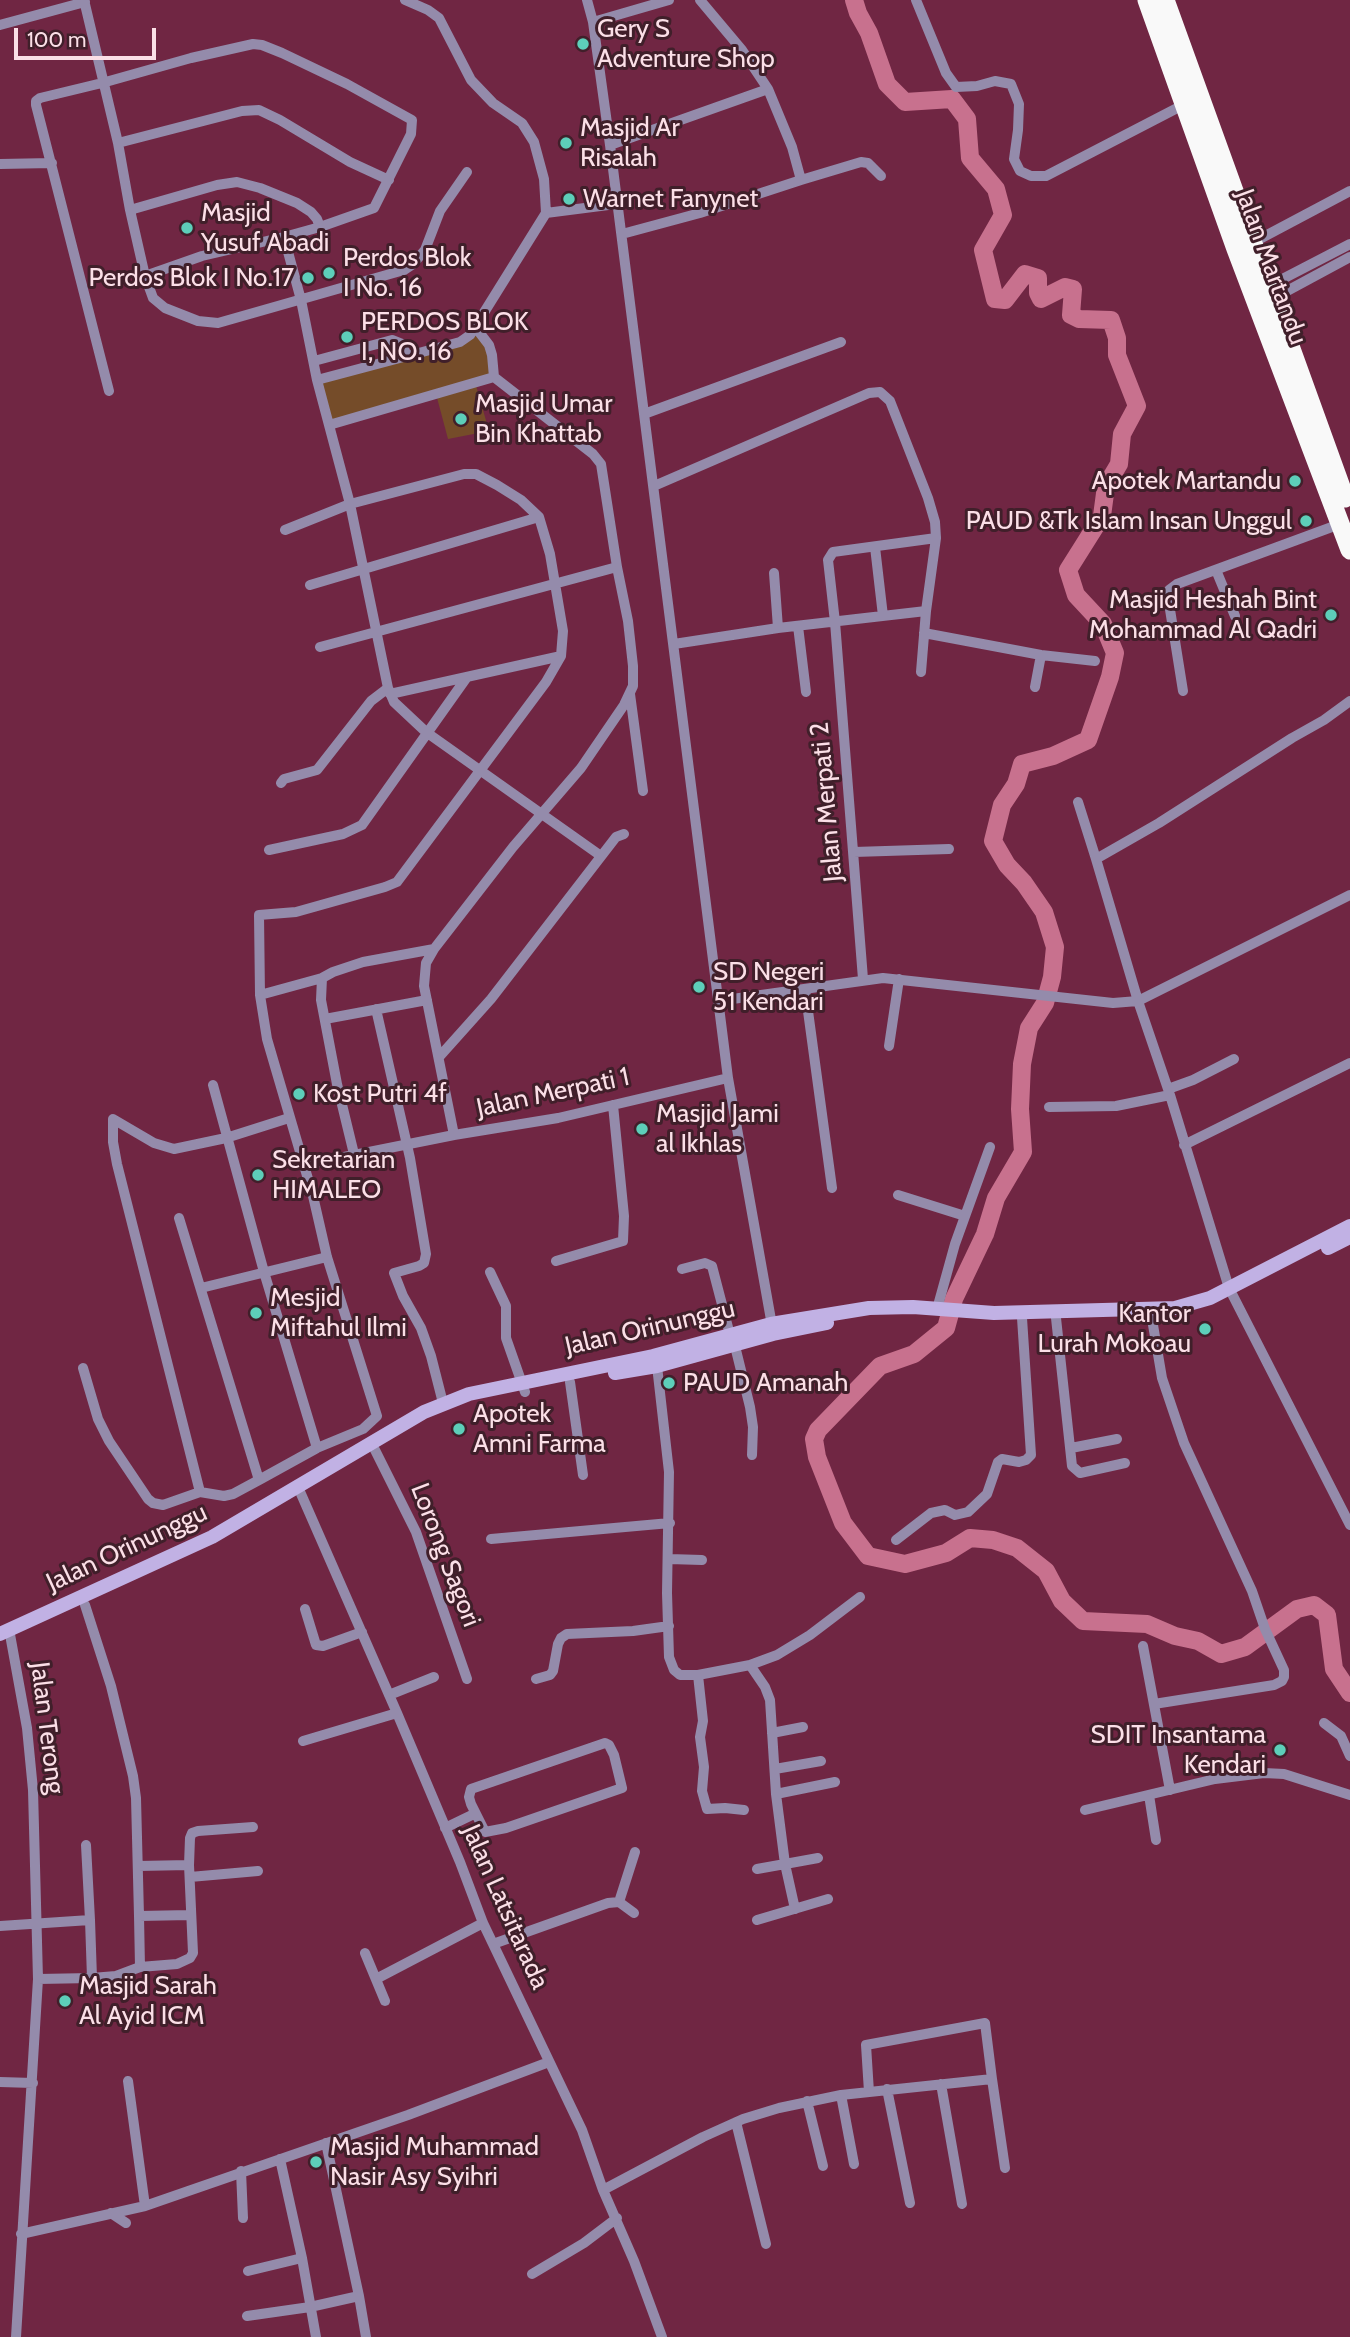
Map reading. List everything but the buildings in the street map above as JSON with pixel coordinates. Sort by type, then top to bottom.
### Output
[{"type":"highway","name":"Jalan Martandu","points":[[1147,0],[1236,249],[1345,518],[1350,550]]},
{"type":"highway","name":"Jalan Martandu","points":[[1165,0],[1271,292],[1322,458]]},
{"type":"street","points":[[317,380],[460,342],[470,335],[546,214],[544,179],[534,142],[522,123],[494,103],[471,80],[439,18],[405,0]]},
{"type":"street","points":[[587,0],[593,22],[622,234],[728,1077],[772,1329]]},
{"type":"street","points":[[593,22],[669,0]]},
{"type":"street","points":[[700,0],[742,50],[768,89],[792,147],[801,180]]},
{"type":"street","points":[[916,0],[946,73],[956,87],[977,86],[995,81],[1011,84],[1018,104],[1019,118],[1013,159],[1020,171],[1031,176],[1046,176],[1185,104]]},
{"type":"street","points":[[0,25],[85,1],[145,276],[153,298],[160,305],[198,321],[211,323],[231,320],[404,270],[425,250],[440,211],[467,172]]},
{"type":"street","points":[[109,391],[36,101],[40,97],[253,44],[262,45],[347,84],[412,120],[413,130],[372,210],[284,237],[202,256],[145,276]]},
{"type":"street","points":[[610,145],[768,89]]},
{"type":"street","points":[[118,144],[242,111],[259,110],[350,162],[388,180]]},
{"type":"street","points":[[622,234],[700,213],[861,162],[868,163],[881,176]]},
{"type":"street","points":[[0,164],[52,163]]},
{"type":"street","points":[[130,211],[217,185],[237,182],[297,203],[311,212],[320,227]]},
{"type":"street","points":[[1252,243],[1350,191]]},
{"type":"street","points":[[546,214],[617,204]]},
{"type":"street","points":[[284,237],[302,300],[317,380],[350,504],[389,691],[401,710],[426,732],[482,769],[601,856]]},
{"type":"street","points":[[1271,292],[1350,244]]},
{"type":"street","points":[[1271,292],[1350,257]]},
{"type":"street","points":[[454,1135],[427,1000],[424,972],[426,963],[434,949],[542,812],[581,768],[633,686],[628,621],[601,464],[593,454],[494,377],[489,345],[475,328]]},
{"type":"street","points":[[314,361],[392,340],[402,344],[407,356]]},
{"type":"street","points":[[644,415],[841,342]]},
{"type":"street","points":[[329,425],[494,377]]},
{"type":"street","points":[[654,486],[869,393],[880,391],[890,401],[935,522],[936,538],[921,671]]},
{"type":"street","points":[[285,530],[350,504],[470,473],[479,475],[514,495],[539,517],[556,583],[563,631],[561,656],[546,682],[397,882],[296,912],[259,915],[260,995],[267,1040],[304,1165],[327,1257],[376,1411],[375,1420],[387,1437]]},
{"type":"street","points":[[310,585],[539,517]]},
{"type":"street","points":[[1184,691],[1168,593],[1172,586],[1345,518]]},
{"type":"street","points":[[883,616],[875,547],[936,538]]},
{"type":"street","name":"Jalan Merpati 2","points":[[863,979],[829,556],[833,552],[875,547]]},
{"type":"street","points":[[320,647],[617,567]]},
{"type":"street","points":[[1216,570],[1235,616]]},
{"type":"street","points":[[774,573],[778,628]]},
{"type":"street","points":[[674,644],[778,628],[926,611]]},
{"type":"street","points":[[798,626],[806,692]]},
{"type":"street","points":[[924,632],[1041,655],[1096,661]]},
{"type":"street","points":[[1035,687],[1041,655]]},
{"type":"street","points":[[281,783],[284,779],[317,770],[371,701],[389,691],[561,656]]},
{"type":"street","points":[[269,850],[356,829],[467,677]]},
{"type":"street","points":[[630,694],[643,791]]},
{"type":"street","points":[[1096,859],[1159,823],[1350,701]]},
{"type":"street","points":[[1078,802],[1231,1292],[1350,1525]]},
{"type":"street","points":[[440,1056],[491,999],[616,836],[624,834]]},
{"type":"street","points":[[854,852],[949,849]]},
{"type":"street","points":[[719,1000],[863,979],[899,979],[1113,1003],[1138,1001],[1350,895]]},
{"type":"street","points":[[260,995],[322,978],[363,962],[434,949]]},
{"type":"street","points":[[322,978],[320,992],[354,1154]]},
{"type":"street","points":[[889,1046],[899,979]]},
{"type":"street","points":[[805,989],[832,1188]]},
{"type":"street","points":[[325,1019],[427,1000]]},
{"type":"street","points":[[376,1009],[420,1208],[425,1260],[419,1266],[394,1273],[402,1296],[421,1328],[443,1403]]},
{"type":"street","points":[[1049,1107],[1124,1106],[1169,1092],[1234,1059]]},
{"type":"street","points":[[1184,1144],[1350,1063]]},
{"type":"street","name":"Jalan Merpati 1","points":[[304,1165],[454,1135],[517,1126],[728,1077]]},
{"type":"street","points":[[213,1085],[264,1272],[317,1448]]},
{"type":"street","points":[[556,1261],[623,1241],[624,1216],[613,1105]]},
{"type":"street","points":[[200,1492],[117,1164],[113,1119],[153,1143],[167,1148],[192,1147],[289,1118]]},
{"type":"street","points":[[942,1311],[965,1216],[990,1147]]},
{"type":"street","points":[[898,1195],[965,1216]]},
{"type":"street","points":[[180,1218],[259,1480]]},
{"type":"street","name":"Jalan Orinunggu","points":[[301,1491],[443,1403],[469,1394],[570,1382],[657,1366],[772,1329],[865,1317],[942,1311],[1022,1318],[1152,1319],[1196,1311],[1350,1226]]},
{"type":"street","name":"Jalan Orinunggu","points":[[967,1315],[1175,1308],[1231,1292],[1350,1237]]},
{"type":"street","points":[[201,1288],[327,1257]]},
{"type":"street","points":[[682,1269],[705,1263],[712,1266],[750,1408],[753,1427],[752,1455]]},
{"type":"street","points":[[491,1272],[506,1306],[506,1338],[524,1387]]},
{"type":"street","points":[[896,1541],[931,1513],[945,1510],[955,1515],[968,1512],[987,1494],[998,1462],[1002,1459],[1018,1462],[1031,1455],[1022,1318]]},
{"type":"street","points":[[1056,1318],[1072,1466],[1080,1473],[1125,1463]]},
{"type":"street","points":[[1152,1319],[1162,1378],[1184,1443],[1252,1591],[1265,1629],[1284,1670],[1284,1677],[1278,1684],[1154,1704]]},
{"type":"street","name":"Jalan Orinunggu","points":[[5,1635],[85,1605],[375,1450],[387,1437],[444,1411],[524,1387],[732,1340]]},
{"type":"street","points":[[657,1366],[669,1472],[668,1626],[669,1657],[674,1670],[680,1675],[698,1675],[750,1665],[777,1655],[810,1635],[860,1597]]},
{"type":"street","points":[[82,1368],[98,1419],[109,1441],[148,1499],[163,1505],[200,1492],[224,1496],[233,1494],[317,1448],[363,1429],[375,1420]]},
{"type":"street","points":[[570,1382],[583,1475]]},
{"type":"street","points":[[1071,1448],[1117,1439]]},
{"type":"street","name":"Lorong Sagori","points":[[375,1450],[416,1532],[467,1679]]},
{"type":"street","name":"Jalan Latsitarada","points":[[301,1491],[397,1713],[482,1923],[582,2130],[662,2337]]},
{"type":"street","points":[[491,1539],[670,1523]]},
{"type":"street","points":[[669,1559],[702,1560]]},
{"type":"street","name":"Jalan Orinunggu","points":[[5,1635],[170,1560]]},
{"type":"street","points":[[85,1605],[111,1686],[133,1776],[136,1798],[140,1967]]},
{"type":"street","points":[[305,1609],[316,1645],[323,1646],[362,1632]]},
{"type":"street","points":[[536,1679],[550,1675],[553,1671],[561,1638],[567,1634],[633,1631],[668,1626]]},
{"type":"street","name":"Jalan Terong","points":[[5,1635],[27,1728],[33,1790],[38,1922],[33,2083],[16,2337]]},
{"type":"street","points":[[1143,1646],[1170,1790]]},
{"type":"street","points":[[750,1665],[768,1693],[776,1794],[785,1864],[795,1909]]},
{"type":"street","points":[[698,1675],[703,1721],[700,1737],[705,1776],[702,1791],[707,1809],[744,1810]]},
{"type":"street","points":[[389,1695],[434,1677]]},
{"type":"street","points":[[303,1741],[397,1713]]},
{"type":"street","points":[[1324,1723],[1341,1736],[1350,1755]]},
{"type":"street","points":[[772,1733],[803,1727]]},
{"type":"street","points":[[605,1743],[612,1749],[622,1788],[489,1832],[485,1832],[474,1814],[469,1797],[471,1789],[605,1743]]},
{"type":"street","points":[[775,1769],[821,1761]]},
{"type":"street","points":[[1085,1810],[1240,1775],[1264,1773],[1284,1774],[1350,1795]]},
{"type":"street","points":[[776,1794],[835,1782]]},
{"type":"street","points":[[1149,1794],[1156,1840]]},
{"type":"street","points":[[445,1828],[474,1814]]},
{"type":"street","points":[[38,1979],[116,1976],[140,1967],[177,1964],[190,1958],[194,1945],[190,1915],[192,1833],[253,1827]]},
{"type":"street","points":[[86,1845],[92,1978]]},
{"type":"street","points":[[619,1902],[635,1852]]},
{"type":"street","points":[[757,1869],[818,1858]]},
{"type":"street","points":[[138,1866],[190,1871],[258,1871]]},
{"type":"street","points":[[757,1920],[828,1899]]},
{"type":"street","points":[[494,1944],[608,1902],[619,1902],[634,1913]]},
{"type":"street","points":[[139,1916],[190,1915]]},
{"type":"street","points":[[0,1926],[90,1920]]},
{"type":"street","points":[[376,1979],[482,1923]]},
{"type":"street","points":[[365,1953],[386,2001]]},
{"type":"street","points":[[869,2092],[866,2045],[985,2023],[1005,2168]]},
{"type":"street","points":[[21,2234],[145,2206],[549,2062]]},
{"type":"street","points":[[603,2190],[736,2122],[807,2101],[887,2089],[992,2079]]},
{"type":"street","points":[[128,2081],[145,2206]]},
{"type":"street","points":[[0,2082],[33,2083]]},
{"type":"street","points":[[941,2084],[962,2204]]},
{"type":"street","points":[[887,2089],[910,2203]]},
{"type":"street","points":[[841,2095],[854,2164]]},
{"type":"street","points":[[807,2101],[824,2166]]},
{"type":"street","points":[[736,2122],[766,2244]]},
{"type":"street","points":[[326,2143],[366,2337]]},
{"type":"street","points":[[279,2159],[302,2258],[316,2337]]},
{"type":"street","points":[[241,2171],[243,2218]]},
{"type":"street","points":[[111,2213],[126,2223]]},
{"type":"street","points":[[532,2274],[584,2243],[617,2218]]},
{"type":"street","points":[[248,2271],[302,2258]]},
{"type":"street","points":[[247,2316],[359,2296]]},
{"type":"shaded area","points":[[477,332],[489,345],[494,377],[475,382],[489,431],[448,439],[436,394],[329,425],[319,380]]},
{"type":"waterway","points":[[817,1457],[814,1439],[818,1430],[880,1366],[914,1354],[946,1328],[954,1299],[985,1234],[996,1198],[1023,1152],[1020,1109],[1022,1064],[1029,1028],[1045,1003],[1052,977],[1055,947],[1044,912],[1024,883],[1007,865],[993,841],[1002,805],[1016,784],[1022,764],[1053,756],[1088,740],[1110,677],[1115,653],[1103,624],[1076,595],[1068,570],[1102,516],[1106,486],[1119,464],[1122,434],[1137,406],[1117,355],[1117,338],[1111,320],[1079,319],[1071,315],[1073,289],[1065,287],[1041,299],[1038,293],[1038,278],[1025,274],[1005,300],[995,299],[983,250],[1003,215],[996,189],[970,158],[967,119],[952,99],[905,102],[887,84],[854,0]]},
{"type":"waterway","points":[[817,1457],[843,1523],[868,1556],[905,1564],[946,1553],[970,1538],[993,1540],[1017,1548],[1046,1571],[1062,1601],[1083,1621],[1147,1624],[1175,1636],[1198,1641],[1221,1654],[1245,1647],[1297,1609],[1314,1605],[1327,1615],[1334,1669],[1350,1693]]},
{"type":"place","name":"Gery S Adventure Shop","points":[[583,44]]},
{"type":"place","name":"Masjid Ar Risalah","points":[[566,143]]},
{"type":"place","name":"Warnet Fanynet","points":[[569,199]]},
{"type":"place","name":"Masjid Yusuf Abadi","points":[[187,228]]},
{"type":"place","name":"Perdos Blok I No. 16","points":[[329,273]]},
{"type":"place","name":"Perdos Blok I No.17","points":[[308,278]]},
{"type":"place","name":"PERDOS BLOK I, NO. 16","points":[[347,337]]},
{"type":"place","name":"Masjid Umar Bin Khattab","points":[[461,419]]},
{"type":"place","name":"Apotek Martandu","points":[[1295,481]]},
{"type":"place","name":"PAUD &Tk Islam Insan Unggul","points":[[1306,521]]},
{"type":"place","name":"Masjid Heshah Bint Mohammad Al Qadri","points":[[1331,615]]},
{"type":"place","name":"SD Negeri 51 Kendari","points":[[699,987]]},
{"type":"place","name":"Kost Putri 4f","points":[[299,1094]]},
{"type":"place","name":"Masjid Jami al Ikhlas","points":[[642,1129]]},
{"type":"place","name":"Sekretarian HIMALEO","points":[[258,1175]]},
{"type":"place","name":"Mesjid Miftahul Ilmi","points":[[256,1313]]},
{"type":"place","name":"Kantor Lurah Mokoau","points":[[1205,1329]]},
{"type":"place","name":"PAUD Amanah","points":[[669,1383]]},
{"type":"place","name":"Apotek Amni Farma","points":[[459,1429]]},
{"type":"place","name":"SDIT Insantama Kendari","points":[[1280,1750]]},
{"type":"place","name":"Masjid Sarah Al Ayid ICM","points":[[65,2001]]},
{"type":"place","name":"Masjid Muhammad Nasir Asy Syihri","points":[[316,2162]]}]
